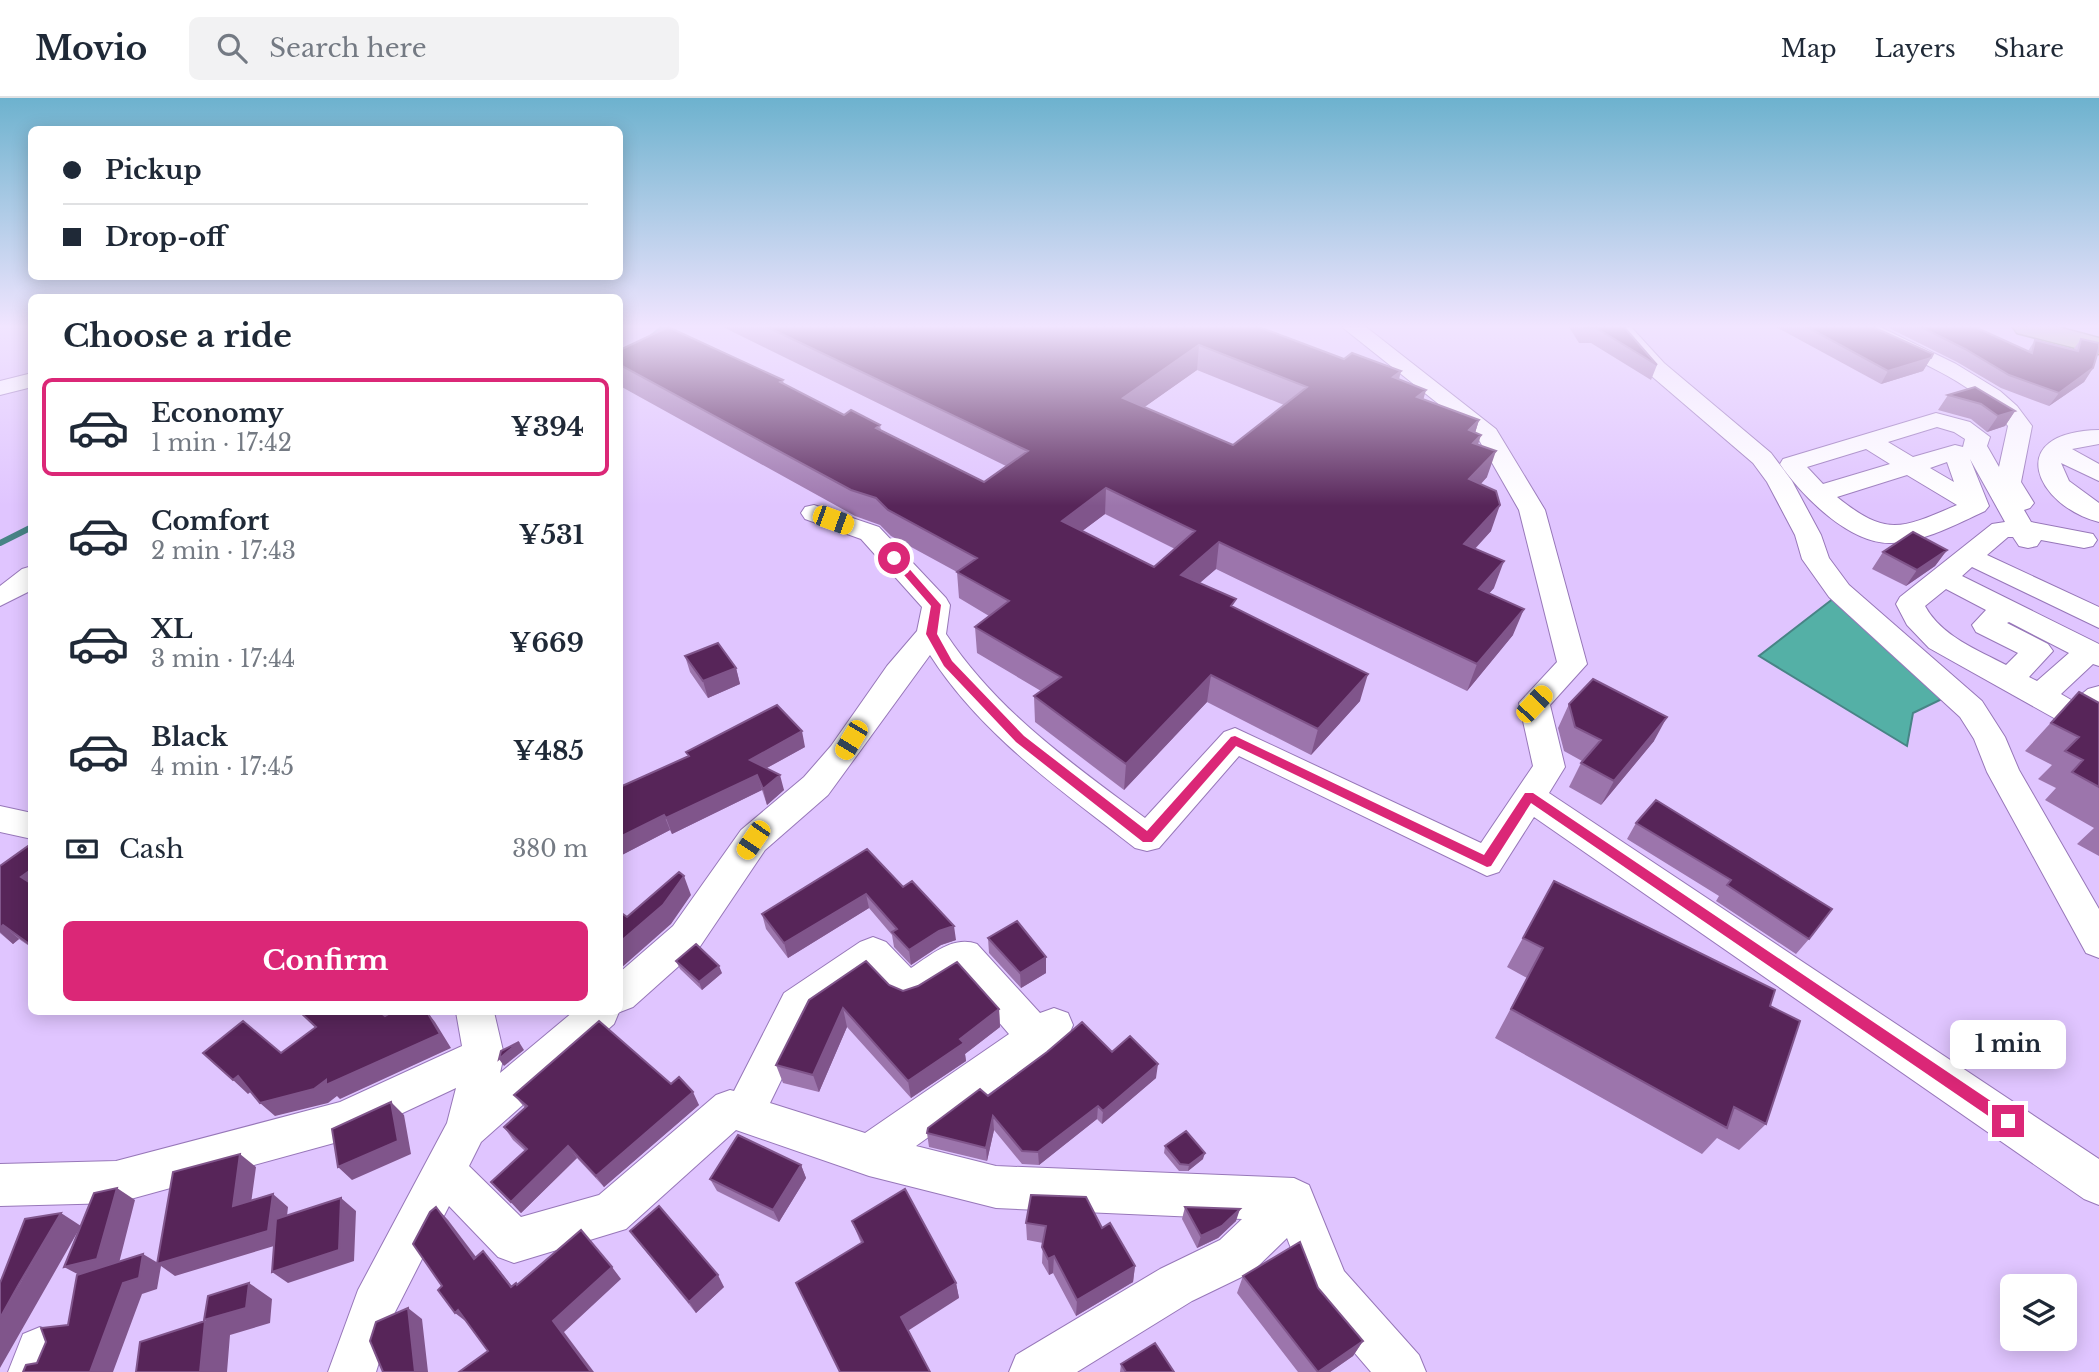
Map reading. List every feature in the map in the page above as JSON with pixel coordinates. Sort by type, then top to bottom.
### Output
[{"type":"street","points":[[931,634],[948,663],[1020,739],[1147,838],[1235,740],[1487,862],[1549,767],[1534,704],[1572,664],[1532,510],[1484,429],[1429,386]]},
{"type":"street","points":[[1678,386],[1762,458],[1779,481],[1802,524],[1815,559],[1839,591],[1970,709],[1989,737],[2003,772],[2099,943]]},
{"type":"street","points":[[1977,386],[2003,403],[2020,426],[2008,482],[2019,502],[2094,549]]},
{"type":"street","points":[[2015,417],[2099,474]]},
{"type":"street","points":[[1819,494],[1965,449],[1978,437],[1962,427],[1936,420],[1793,464],[1800,476],[1819,494],[1833,507],[1867,528],[1890,536],[1952,517],[1976,506]]},
{"type":"street","points":[[2099,438],[2079,438],[2060,446],[2049,464],[2054,480],[2072,497],[2099,514]]},
{"type":"street","points":[[1869,441],[1976,506]]},
{"type":"street","points":[[1965,449],[2029,532]]},
{"type":"street","points":[[1965,449],[1976,506]]},
{"type":"street","points":[[623,992],[686,937],[753,840],[816,786],[842,754],[898,673],[931,634],[936,605],[870,533],[814,513]]},
{"type":"street","points":[[2094,549],[2061,543],[2029,532],[2001,530],[1946,572],[1910,604],[1917,618],[1939,641],[2095,715]]},
{"type":"street","points":[[2029,532],[2011,541],[1956,583],[1931,606],[1931,619],[1943,635],[2014,675],[2095,715]]},
{"type":"street","points":[[1983,563],[2099,619]]},
{"type":"street","points":[[0,597],[16,589],[28,578]]},
{"type":"street","points":[[1956,583],[2094,653],[2045,691]]},
{"type":"street","points":[[2006,609],[1986,625],[2038,651],[2014,675]]},
{"type":"street","points":[[1529,796],[2099,1184]]},
{"type":"street","points":[[0,819],[28,825]]},
{"type":"street","points":[[744,1113],[797,1005],[873,953],[907,990],[964,956],[1045,1031],[869,1155]]},
{"type":"street","points":[[352,1372],[374,1306],[466,1128],[484,1055],[476,1015]]},
{"type":"street","points":[[466,1128],[597,1015]]},
{"type":"street","points":[[0,1185],[116,1182],[128,1179],[345,1120],[484,1055]]},
{"type":"street","points":[[444,1171],[514,1241],[611,1214],[730,1109],[869,1155],[996,1188],[1294,1200]]},
{"type":"street","points":[[1033,1372],[1176,1285],[1236,1256],[1294,1200]]},
{"type":"street","points":[[1294,1200],[1328,1287],[1402,1372]]},
{"type":"shaded area","points":[[1834,598],[1942,699],[1913,713],[1907,746],[1759,656]]},
{"type":"building","points":[[660,386],[789,386],[844,415],[851,410],[880,425],[876,428],[984,482],[1028,451],[892,386],[1140,386],[1123,398],[1233,445],[1306,386],[1417,386],[1426,390],[1417,397],[1479,420],[1469,430],[1481,435],[1473,443],[1496,451],[1469,479],[1496,491],[1500,505],[1464,544],[1504,561],[1479,589],[1524,609],[1477,664],[1219,542],[1181,575],[1236,599],[1231,606],[1368,674],[1318,729],[1211,675],[1126,764],[1034,696],[1061,677],[975,627],[1009,601],[957,572],[977,558],[888,510],[876,498],[851,490]],"holes":[[[1106,488],[1195,531],[1154,567],[1062,521]]]},
{"type":"building","points":[[2041,386],[2068,386],[2059,393]]},
{"type":"building","points":[[1975,387],[2015,411],[1998,416],[1981,404],[1948,395]]},
{"type":"building","points":[[1913,532],[1947,550],[1917,570],[1883,552]]},
{"type":"building","points":[[718,643],[736,668],[703,681],[685,656]]},
{"type":"building","points":[[1593,679],[1667,717],[1614,781],[1581,763],[1601,740],[1575,727],[1569,704]]},
{"type":"building","points":[[2079,692],[2099,703],[2099,787],[2072,772],[2083,760],[2065,751],[2079,737],[2051,723]]},
{"type":"building","points":[[777,705],[802,731],[750,760],[780,775],[763,789],[757,775],[623,836],[623,786],[689,756],[686,752]]},
{"type":"building","points":[[1656,800],[1832,909],[1809,939],[1727,885],[1731,880],[1636,823]]},
{"type":"building","points":[[28,846],[28,872],[21,877],[28,881],[28,943],[3,925],[0,928],[0,866]]},
{"type":"building","points":[[867,849],[903,887],[912,881],[954,926],[939,931],[909,950],[892,932],[897,929],[866,894],[784,943],[762,914]]},
{"type":"building","points":[[679,872],[684,876],[663,905],[623,939],[623,914],[627,917]]},
{"type":"building","points":[[1554,881],[1775,990],[1770,1006],[1800,1021],[1766,1124],[1734,1107],[1727,1128],[1511,1009],[1543,948],[1523,938]]},
{"type":"building","points":[[1017,921],[1046,957],[1020,973],[988,938]]},
{"type":"building","points":[[696,944],[719,966],[699,982],[676,961]]},
{"type":"building","points":[[866,961],[889,985],[903,991],[918,986],[957,962],[999,1009],[960,1039],[964,1043],[908,1081],[843,1008],[813,1075],[776,1065],[809,1000]]},
{"type":"building","points":[[303,1015],[429,1015],[440,1034],[326,1085],[326,1080],[314,1089],[260,1103],[238,1076],[233,1080],[203,1053],[243,1021],[281,1053],[316,1027]]},
{"type":"building","points":[[599,1021],[671,1084],[679,1077],[693,1092],[596,1176],[568,1146],[511,1202],[491,1182],[527,1149],[504,1127],[527,1106],[514,1095]]},
{"type":"building","points":[[1082,1022],[1112,1052],[1130,1036],[1158,1064],[1103,1111],[1098,1106],[1038,1152],[1022,1151],[993,1116],[986,1148],[927,1133],[928,1128],[980,1089],[988,1096]]},
{"type":"building","points":[[519,1042],[499,1059],[501,1051]]},
{"type":"building","points":[[391,1102],[398,1141],[338,1167],[332,1129]]},
{"type":"building","points":[[1186,1131],[1205,1153],[1189,1165],[1180,1164],[1165,1146]]},
{"type":"building","points":[[738,1135],[801,1165],[773,1210],[710,1179]]},
{"type":"building","points":[[240,1154],[233,1206],[273,1194],[268,1231],[157,1264],[173,1172]]},
{"type":"building","points":[[117,1188],[97,1259],[64,1267],[94,1193]]},
{"type":"building","points":[[905,1189],[956,1283],[901,1317],[930,1372],[840,1372],[796,1283],[863,1242],[852,1221]]},
{"type":"building","points":[[1031,1195],[1086,1197],[1102,1228],[1110,1223],[1135,1266],[1077,1300],[1054,1256],[1048,1259],[1042,1247],[1046,1226],[1026,1223]]},
{"type":"building","points":[[341,1198],[339,1250],[272,1272],[276,1219]]},
{"type":"building","points":[[659,1206],[718,1275],[689,1302],[630,1231]]},
{"type":"building","points":[[436,1207],[474,1259],[483,1251],[511,1287],[516,1283],[517,1285],[581,1230],[612,1267],[553,1321],[591,1372],[459,1372],[488,1351],[458,1310],[455,1313],[438,1290],[442,1286],[413,1244],[430,1212]]},
{"type":"building","points":[[1185,1207],[1240,1209],[1222,1226],[1201,1236]]},
{"type":"building","points":[[61,1213],[0,1318],[0,1283],[25,1219]]},
{"type":"building","points":[[1300,1242],[1318,1288],[1363,1341],[1318,1372],[1243,1276]]},
{"type":"building","points":[[143,1254],[139,1278],[123,1283],[90,1372],[23,1372],[26,1365],[37,1363],[46,1342],[41,1328],[68,1325],[77,1275]]},
{"type":"building","points":[[249,1283],[246,1308],[204,1320],[208,1296]]},
{"type":"building","points":[[408,1308],[415,1372],[383,1372],[370,1341],[376,1322]]},
{"type":"building","points":[[205,1321],[200,1372],[136,1372],[140,1342]]},
{"type":"building","points":[[1155,1343],[1174,1372],[1126,1372],[1121,1364]]},
{"type":"waterway","points":[[0,543],[28,529]]},
{"type":"route","points":[[894,558],[936,605],[931,634],[948,663],[1020,739],[1147,838],[1235,740],[1487,862],[1529,796],[2008,1121]]}]
